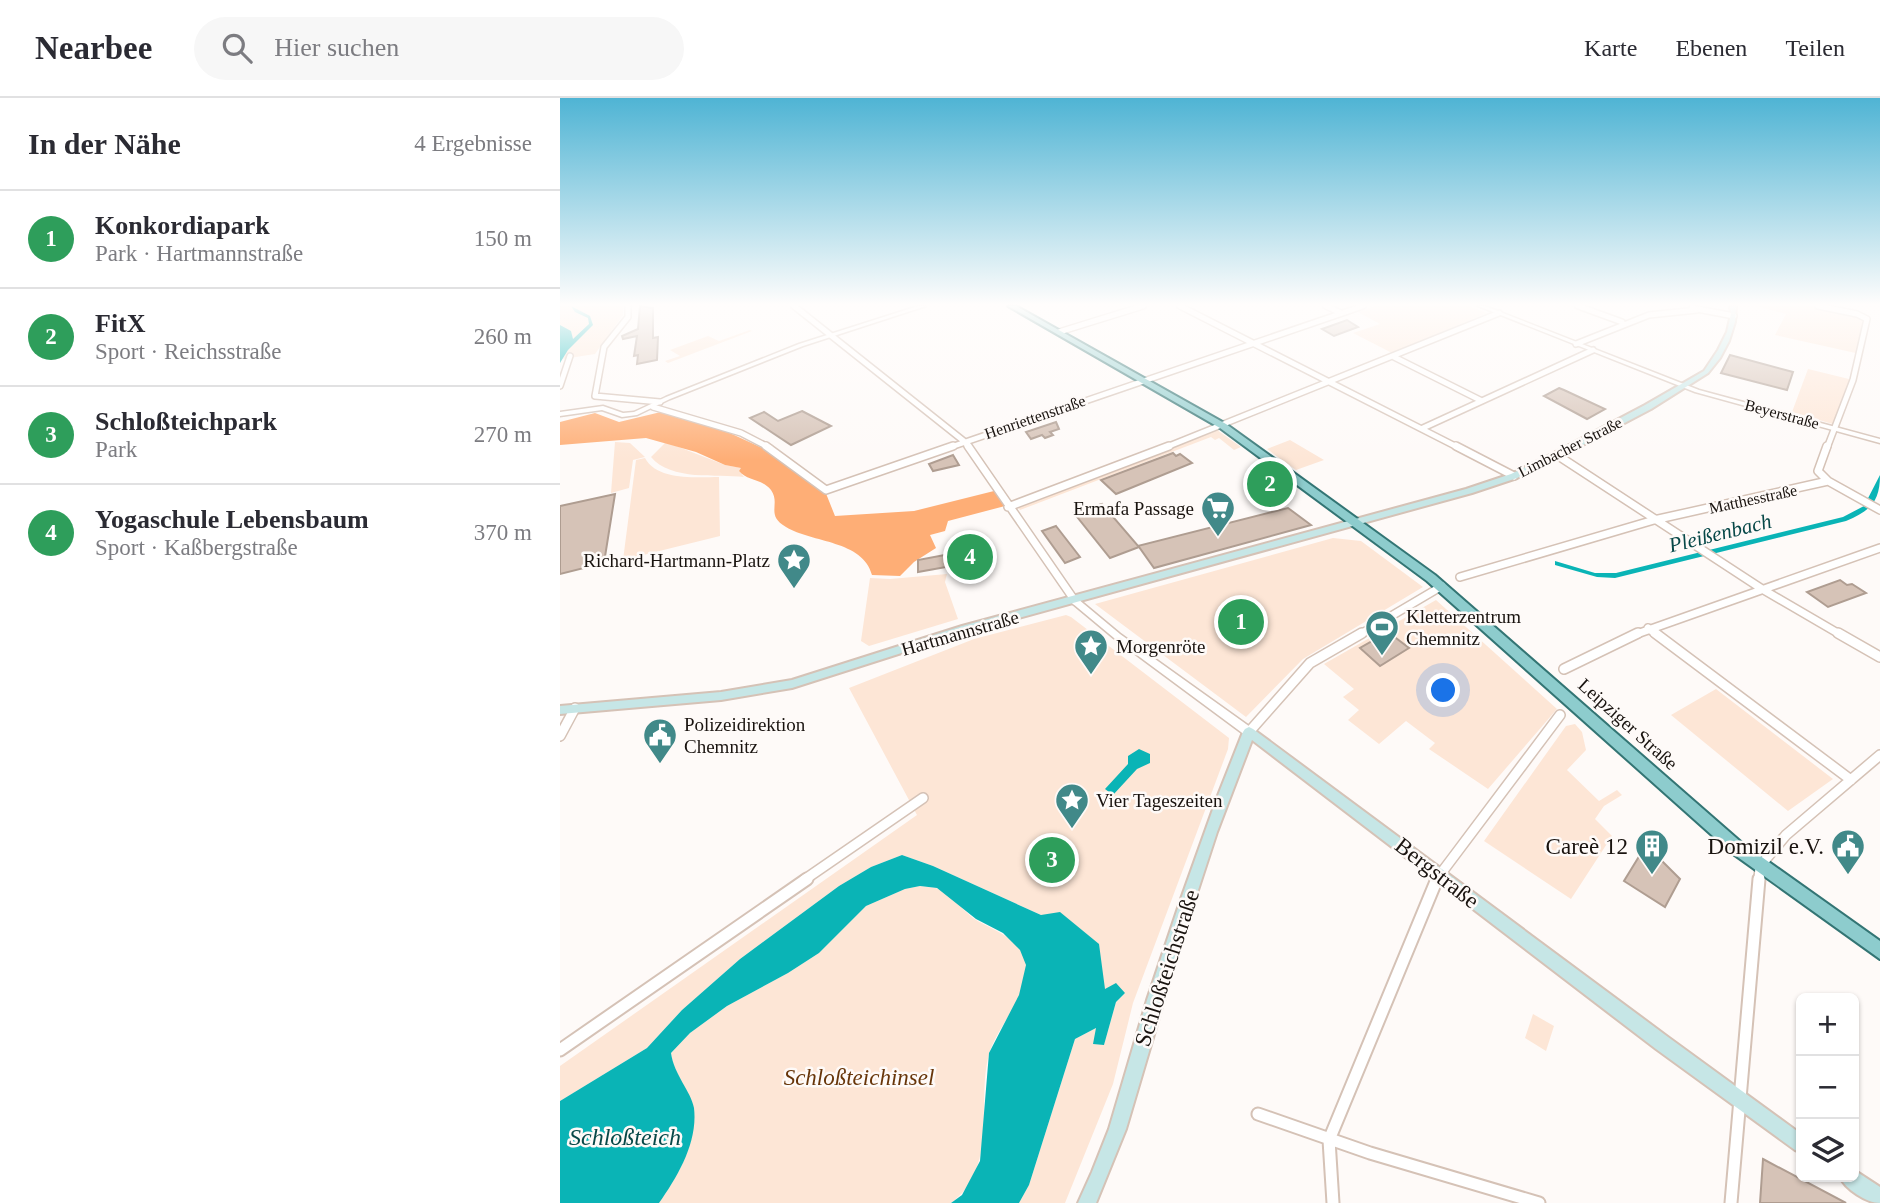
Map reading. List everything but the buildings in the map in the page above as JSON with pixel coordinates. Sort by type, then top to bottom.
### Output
[{"type":"main road","points":[[1104,358],[1223,426]]},
{"type":"main road","name":"Limbacher Straße","points":[[1354,522],[1514,476],[1685,386],[1713,363],[1715,358]]},
{"type":"main road","name":"Leipziger Straße","points":[[1223,426],[1442,586],[1706,821],[1760,866],[1880,951]]},
{"type":"main road","name":"Hartmannstraße","points":[[560,709],[721,696],[779,687],[962,630],[1354,522]]},
{"type":"main road","name":"Bergstraße","points":[[1249,732],[1796,1140]]},
{"type":"main road","name":"Schloßteichstraße","points":[[1087,1203],[1102,1174],[1123,1120],[1145,1035],[1181,919],[1249,732]]},
{"type":"main road","points":[[1856,1182],[1880,1198]]},
{"type":"street","points":[[560,386],[569,358]]},
{"type":"street","points":[[602,358],[595,396],[606,400],[660,402]]},
{"type":"street","points":[[562,414],[603,408],[628,415],[772,358]]},
{"type":"street","points":[[860,358],[965,442],[1075,601]]},
{"type":"street","name":"Henriettenstraße","points":[[653,407],[741,433],[778,452],[826,490],[1210,358]]},
{"type":"street","points":[[1283,358],[1514,476]]},
{"type":"street","points":[[1008,507],[1223,426],[1393,358]]},
{"type":"street","points":[[1395,358],[1482,401]]},
{"type":"street","points":[[1423,428],[1577,358]]},
{"type":"street","name":"Beyerstraße","points":[[1612,358],[1685,386],[1880,441]]},
{"type":"street","name":"Matthesstraße","points":[[1828,481],[1818,471],[1859,358]]},
{"type":"street","points":[[1558,455],[1762,589],[1880,657]]},
{"type":"street","points":[[1828,481],[1879,509]]},
{"type":"street","name":"Matthesstraße","points":[[1460,577],[1654,520],[1828,481]]},
{"type":"street","points":[[1564,669],[1648,628],[1880,548]]},
{"type":"street","points":[[1249,732],[1310,663],[1442,586]]},
{"type":"street","name":"Bergstraße","points":[[1075,601],[1106,627],[1249,732]]},
{"type":"street","points":[[1648,628],[1851,780]]},
{"type":"street","points":[[560,736],[575,708]]},
{"type":"street","points":[[1333,1203],[1329,1140],[1439,873],[1560,715]]},
{"type":"street","points":[[1731,1203],[1760,866],[1774,846],[1880,755]]},
{"type":"street","points":[[560,1051],[923,798]]},
{"type":"street","points":[[1258,1114],[1329,1140],[1539,1203]]},
{"type":"green space","points":[[675,358],[682,358],[668,363],[665,361]]},
{"type":"green space","points":[[1808,369],[1853,380],[1836,425],[1792,412]]},
{"type":"green space","points":[[1217,430],[1241,447],[1234,450],[1219,438],[1215,440],[1211,437],[1020,510],[1018,508]]},
{"type":"green space","points":[[1290,440],[1324,460],[1296,470],[1267,449]]},
{"type":"green space","points":[[615,442],[630,443],[645,457],[633,460],[629,488],[611,493]]},
{"type":"green space","points":[[666,442],[725,465],[742,468],[739,471],[744,477],[695,475],[670,470],[651,457]]},
{"type":"green space","points":[[645,458],[659,471],[668,474],[719,477],[720,536],[623,560],[636,460]]},
{"type":"green space","points":[[1333,538],[1361,541],[1423,587],[1303,659],[1246,717],[1095,604]]},
{"type":"green space","points":[[947,574],[945,582],[958,619],[869,646],[861,641],[870,578]]},
{"type":"green space","points":[[1436,600],[1557,709],[1488,789],[1429,749],[1435,743],[1406,721],[1379,744],[1348,720],[1359,710],[1343,697],[1354,689],[1324,664]]},
{"type":"green space","points":[[1066,615],[1229,738],[1228,749],[1133,1003],[1113,1084],[1065,1203],[1019,1203],[1029,1185],[1075,1039],[1096,1028],[1104,1045],[1116,1002],[1125,993],[1105,989],[1041,915],[933,866],[902,855],[871,867],[839,886],[740,959],[682,1010],[647,1048],[560,1101],[560,1066],[917,815],[849,688],[974,639]]},
{"type":"green space","points":[[1716,689],[1833,779],[1788,811],[1671,715]]},
{"type":"green space","points":[[1575,724],[1582,732],[1586,750],[1567,770],[1599,801],[1617,790],[1622,795],[1604,806],[1595,819],[1612,836],[1571,899],[1484,841],[1566,726]]},
{"type":"green space","name":"Schloßteichinsel","points":[[920,886],[941,890],[973,918],[1014,942],[1024,957],[1026,966],[1022,989],[989,1054],[981,1153],[966,1189],[951,1203],[659,1203],[685,1158],[694,1121],[692,1102],[675,1069],[671,1053],[690,1033],[727,1006],[819,953],[866,906],[905,889]]},
{"type":"green space","points":[[1533,1014],[1554,1026],[1546,1051],[1525,1038]]},
{"type":"shaded area","points":[[665,411],[721,429],[773,453],[825,491],[835,516],[914,511],[994,491],[1005,506],[948,521],[945,531],[930,535],[936,548],[914,562],[900,576],[872,575],[867,564],[848,549],[797,532],[780,523],[776,518],[775,500],[771,490],[768,486],[746,477],[739,471],[741,468],[646,438],[560,445],[560,422],[595,413],[619,422]]},
{"type":"water","points":[[1880,475],[1876,499],[1867,509],[1846,521],[1615,578],[1597,577],[1555,565],[1555,561],[1595,573],[1616,573],[1843,517],[1864,506]]},
{"type":"water","points":[[1139,749],[1150,754],[1150,763],[1137,769],[1113,795],[1105,789],[1128,764],[1128,756]]},
{"type":"water","name":"Schloßteich","points":[[902,855],[933,866],[1041,915],[1060,912],[1099,944],[1105,989],[1116,983],[1125,993],[1116,1002],[1104,1045],[1093,1044],[1096,1028],[1075,1039],[1029,1185],[1019,1203],[951,1203],[962,1195],[980,1161],[989,1053],[1019,995],[1026,965],[1020,950],[1003,933],[976,919],[937,888],[920,886],[905,889],[866,906],[819,953],[727,1006],[690,1033],[671,1053],[675,1068],[692,1102],[694,1121],[685,1158],[659,1203],[560,1203],[560,1101],[647,1048],[682,1010],[740,959],[839,886],[871,867]]},
{"type":"place","name":"FitX","points":[[1270,484]]},
{"type":"place","name":"Ermafa Passage","points":[[1218,538]]},
{"type":"place","name":"Yogaschule Lebensbaum","points":[[970,557]]},
{"type":"place","name":"Richard-Hartmann-Platz","points":[[794,590]]},
{"type":"place","name":"Konkordiapark","points":[[1241,622]]},
{"type":"place","name":"Kletterzentrum Chemnitz","points":[[1382,657]]},
{"type":"place","name":"Morgenröte","points":[[1091,676]]},
{"type":"place","name":"Polizeidirektion Chemnitz","points":[[660,765]]},
{"type":"place","name":"Vier Tageszeiten","points":[[1072,830]]},
{"type":"place","name":"Schloßteichpark","points":[[1052,860]]},
{"type":"place","name":"Careè 12","points":[[1652,876]]},
{"type":"place","name":"Domizil e.V.","points":[[1848,876]]},
{"type":"water label","name":"Pleißenbach","points":[[1720,533]]}]
